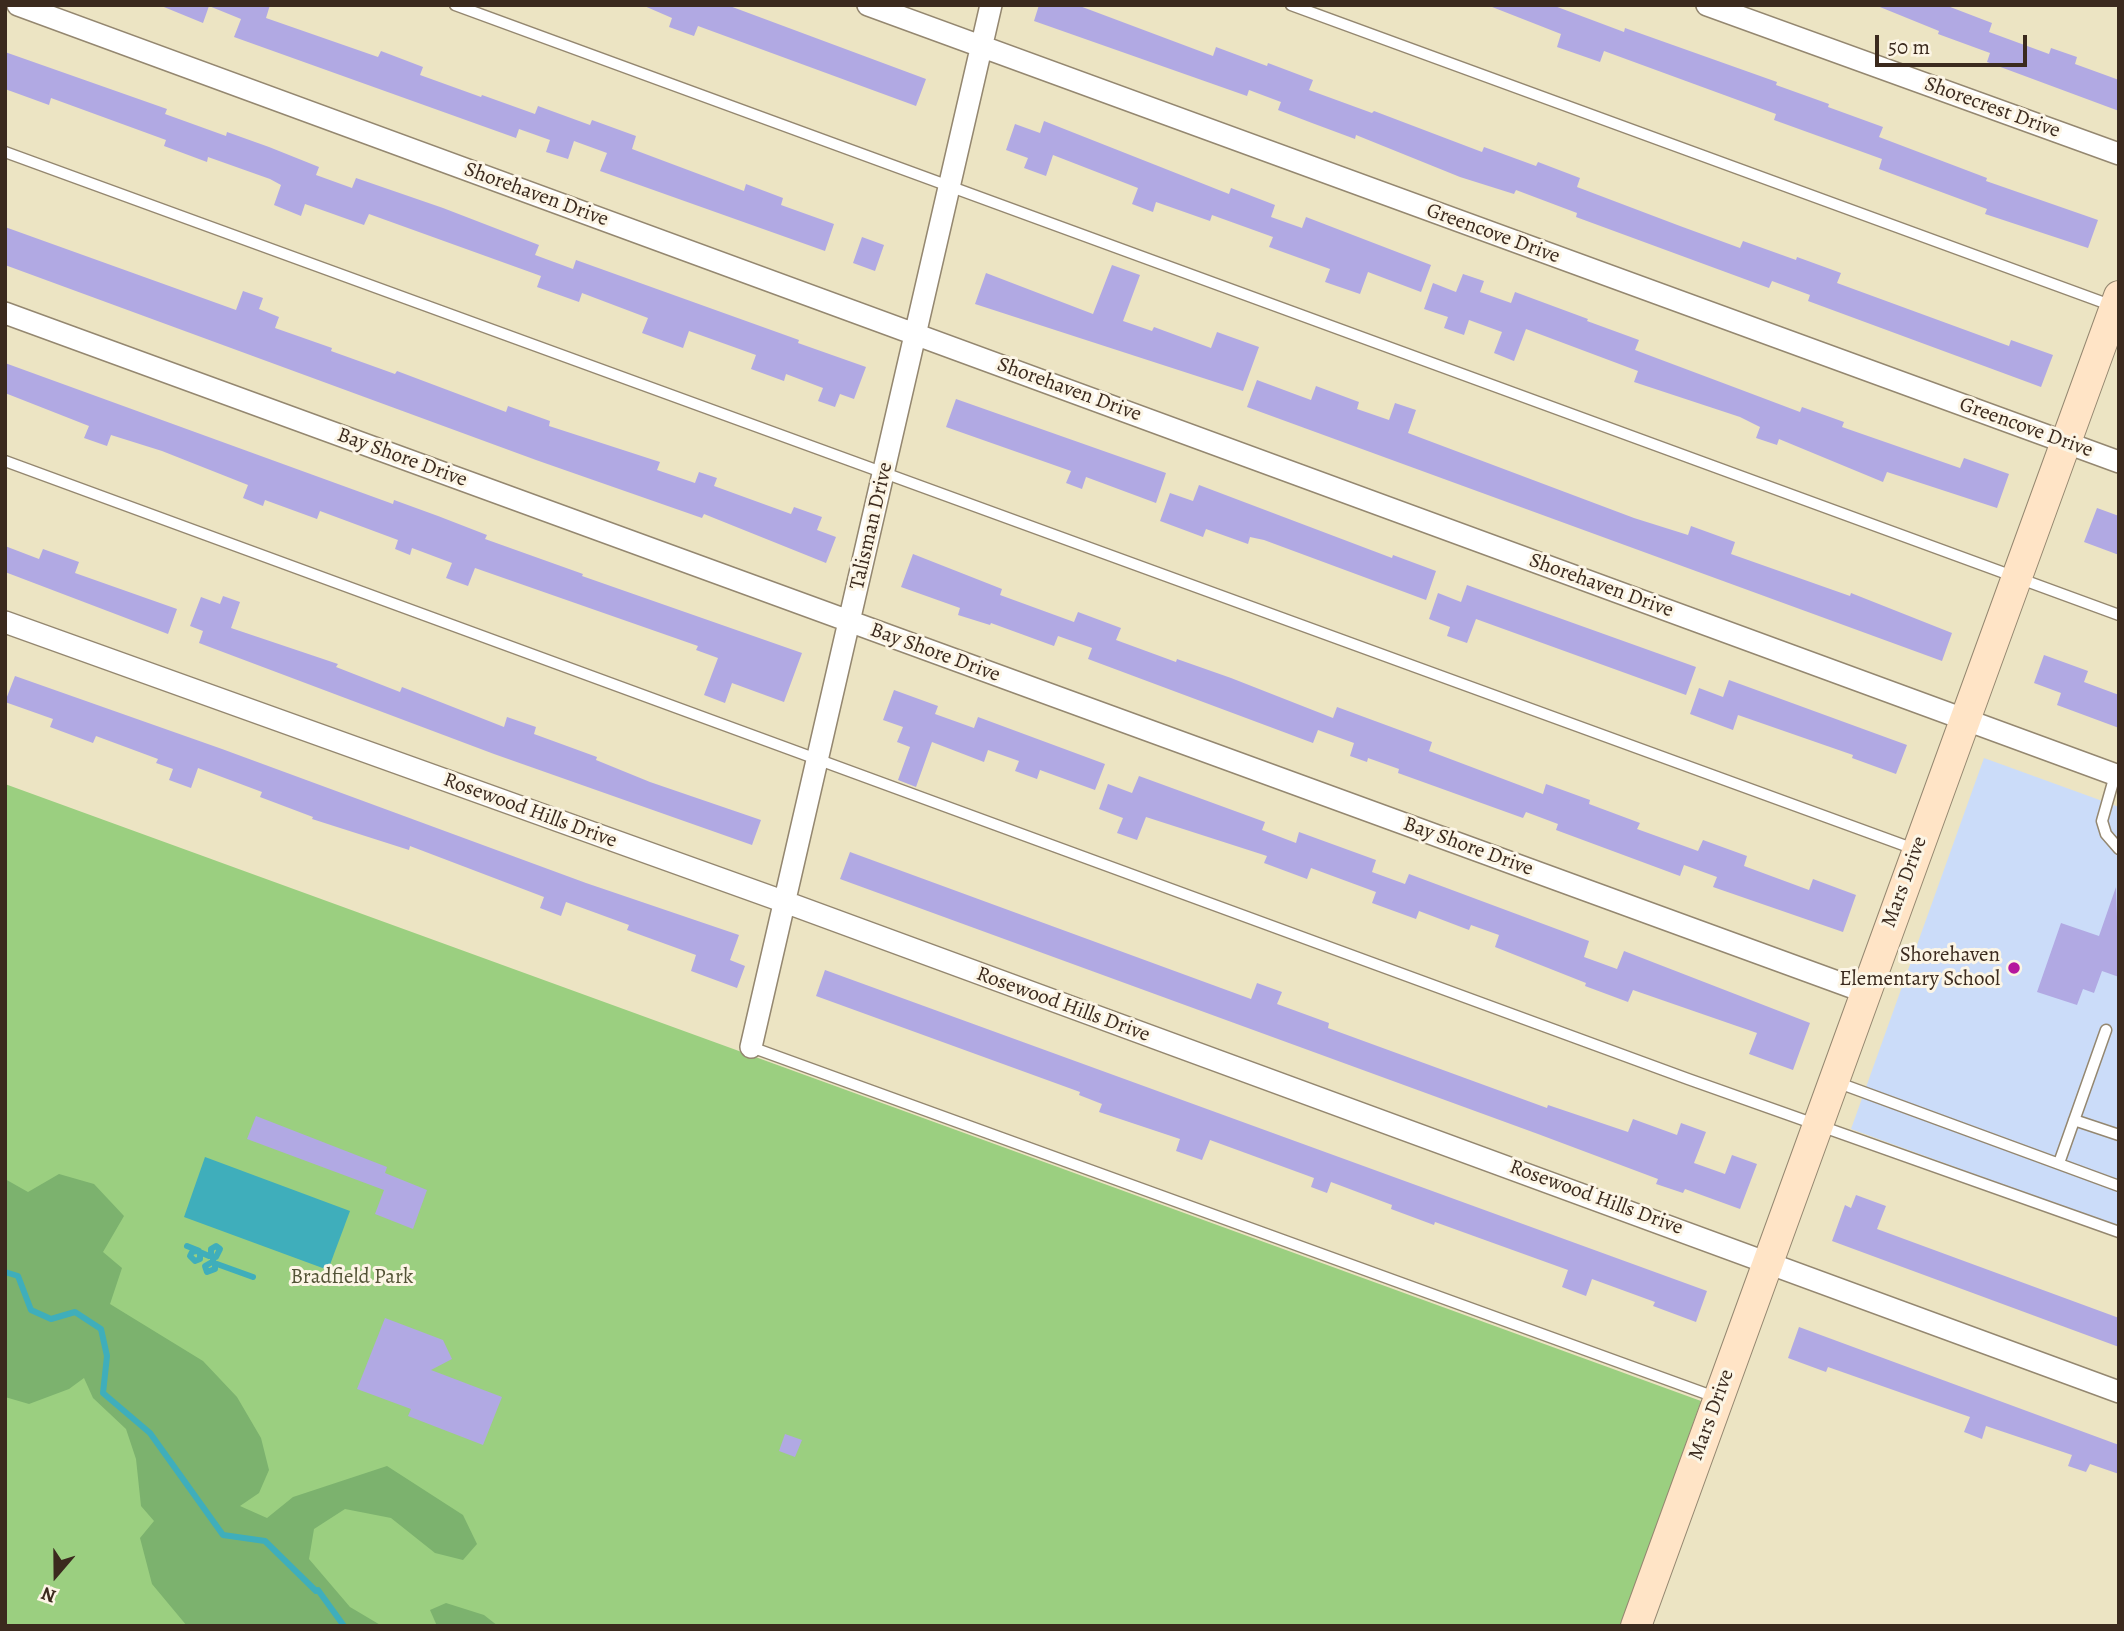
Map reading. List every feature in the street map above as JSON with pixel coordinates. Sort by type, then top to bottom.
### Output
[{"type":"street","name":"Shorehaven Drive","points":[[18,5],[2117,775]]},
{"type":"street","name":"Greencove Drive","points":[[868,5],[2119,462]]},
{"type":"street","name":"Talisman Drive","points":[[751,1046],[991,5]]},
{"type":"street","name":"Shorecrest Drive","points":[[1707,5],[2119,154]]},
{"type":"street","name":"Mars Drive","points":[[1636,1626],[1964,719],[2118,303]]},
{"type":"street","name":"Bay Shore Drive","points":[[5,313],[1865,992]]},
{"type":"street","name":"Rosewood Hills Drive","points":[[5,622],[785,902],[2119,1392]]},
{"type":"lane","points":[[455,5],[2119,615]]},
{"type":"lane","points":[[1291,5],[2118,303]]},
{"type":"lane","points":[[5,152],[885,471],[1917,850]]},
{"type":"lane","points":[[5,461],[1817,1125],[2119,1232]]},
{"type":"lane","points":[[2117,775],[2102,821],[2106,834],[2119,849]]},
{"type":"lane","points":[[2059,1163],[2106,1030]]},
{"type":"lane","points":[[751,1046],[1718,1398]]},
{"type":"lane","points":[[1833,1081],[2119,1186]]},
{"type":"lane","points":[[2074,1120],[2119,1135]]},
{"type":"shaded area","name":"Shorehaven Elementary School","points":[[1984,758],[2119,807],[2119,1227],[1851,1129]]},
{"type":"green space","name":"Bradfield Park","points":[[5,784],[1701,1401],[1621,1626],[5,1626]]},
{"type":"green space","points":[[59,1174],[94,1184],[124,1216],[103,1252],[122,1268],[110,1304],[203,1361],[237,1397],[261,1438],[269,1470],[259,1493],[240,1506],[267,1518],[293,1497],[387,1466],[463,1515],[477,1544],[463,1560],[435,1553],[391,1518],[345,1509],[314,1529],[309,1559],[350,1607],[382,1626],[187,1626],[152,1584],[140,1538],[154,1521],[141,1506],[136,1459],[126,1429],[93,1398],[84,1378],[69,1389],[29,1404],[5,1397],[5,1179],[28,1192]]},
{"type":"green space","points":[[446,1603],[484,1615],[498,1626],[437,1626],[430,1610]]},
{"type":"water","points":[[205,1157],[350,1211],[328,1270],[184,1217]]},
{"type":"building","points":[[159,5],[270,5],[266,18],[378,57],[381,51],[423,67],[420,75],[481,97],[482,95],[535,114],[538,106],[590,125],[592,120],[636,136],[632,149],[744,191],[746,184],[783,198],[781,205],[834,224],[825,251],[600,171],[607,153],[574,141],[568,159],[546,152],[550,140],[519,129],[516,138],[234,37],[241,19],[209,6],[203,23]]},
{"type":"building","points":[[642,5],[727,5],[926,79],[916,106],[698,26],[694,36],[669,27],[672,18]]},
{"type":"building","points":[[1039,5],[1077,5],[1213,56],[1216,47],[1267,66],[1268,63],[1313,80],[1309,90],[1372,113],[1374,111],[1482,152],[1484,147],[1536,166],[1538,162],[1580,178],[1577,187],[1680,226],[1740,248],[1743,241],[1796,260],[1797,257],[1841,273],[1837,283],[2009,346],[2011,340],[2053,355],[2041,387],[1808,301],[1810,295],[1772,281],[1769,288],[1576,217],[1577,213],[1516,190],[1514,194],[1460,177],[1356,135],[1355,139],[1312,123],[1278,110],[1281,102],[1249,90],[1247,96],[1034,21]]},
{"type":"building","points":[[1487,5],[1552,5],[1624,32],[1625,28],[1777,82],[1776,85],[1883,127],[1879,137],[1987,178],[1986,181],[2098,220],[2088,248],[1985,214],[1987,209],[1879,169],[1882,159],[1774,120],[1776,114],[1604,51],[1600,62],[1557,47],[1561,34]]},
{"type":"building","points":[[1875,5],[1945,5],[1992,23],[1989,32],[2049,54],[2051,48],[2077,57],[2075,64],[2119,80],[2119,111],[1987,62],[1990,53],[1938,34],[1939,31]]},
{"type":"building","points":[[5,52],[167,109],[165,114],[226,136],[227,132],[269,147],[319,167],[316,175],[352,188],[356,178],[443,208],[539,245],[535,255],[573,269],[576,260],[799,340],[798,343],[866,367],[854,399],[840,394],[835,407],[818,401],[823,388],[786,374],[784,381],[751,369],[756,355],[689,331],[683,348],[642,333],[648,318],[582,293],[579,302],[537,287],[541,276],[369,214],[364,225],[305,204],[301,216],[274,205],[281,185],[270,179],[208,157],[207,162],[164,146],[166,140],[51,98],[49,105],[5,89]]},
{"type":"building","points":[[1044,121],[1229,194],[1231,188],[1275,205],[1271,217],[1302,228],[1306,217],[1431,265],[1421,292],[1368,272],[1360,294],[1325,282],[1330,269],[1269,247],[1273,237],[1212,215],[1210,221],[1156,202],[1153,212],[1132,204],[1138,188],[1053,155],[1046,176],[1024,168],[1028,158],[1006,150],[1015,124],[1040,133]]},
{"type":"building","points":[[5,227],[236,310],[243,291],[263,298],[259,309],[279,317],[275,328],[332,348],[331,351],[395,374],[397,371],[506,412],[508,406],[550,421],[549,426],[660,462],[657,470],[695,483],[699,472],[717,478],[714,486],[791,514],[794,507],[822,517],[817,530],[836,537],[826,563],[704,514],[702,518],[536,460],[5,265]]},
{"type":"building","points":[[862,237],[884,245],[875,271],[853,263]]},
{"type":"building","points":[[1112,265],[1140,275],[1123,321],[1152,331],[1154,327],[1211,348],[1217,332],[1259,347],[1243,391],[975,304],[986,273],[1093,314]]},
{"type":"building","points":[[1463,274],[1484,281],[1480,292],[1511,303],[1515,292],[1588,319],[1587,321],[1639,340],[1635,350],[1800,412],[1802,407],[1844,422],[1842,427],[1960,468],[1964,458],[2009,474],[1997,508],[1887,472],[1883,482],[1779,439],[1777,445],[1756,438],[1760,427],[1740,417],[1634,382],[1638,371],[1526,329],[1514,361],[1494,353],[1502,332],[1469,320],[1464,335],[1444,328],[1448,317],[1424,309],[1433,283],[1456,292]]},
{"type":"building","points":[[5,363],[393,504],[394,500],[438,516],[487,535],[485,539],[583,574],[582,576],[802,653],[784,702],[732,683],[725,703],[704,695],[718,658],[696,650],[698,646],[475,568],[468,586],[446,578],[452,563],[412,548],[410,555],[395,549],[398,540],[320,511],[317,519],[265,500],[263,506],[243,498],[248,485],[162,451],[111,435],[107,446],[84,438],[89,426],[5,393]]},
{"type":"building","points":[[1257,380],[1311,400],[1316,386],[1359,402],[1357,409],[1389,420],[1395,403],[1416,410],[1408,433],[1634,518],[1688,535],[1691,526],[1735,542],[1731,554],[1850,596],[1851,593],[1952,633],[1942,661],[1247,407]]},
{"type":"building","points":[[956,399],[1166,473],[1156,503],[1086,477],[1082,489],[1066,483],[1071,471],[946,427]]},
{"type":"building","points":[[1199,485],[1392,558],[1393,555],[1436,571],[1426,600],[1264,540],[1250,537],[1248,544],[1206,529],[1203,537],[1160,521],[1170,493],[1193,501]]},
{"type":"building","points":[[2097,508],[2119,516],[2119,555],[2084,542]]},
{"type":"building","points":[[5,546],[39,559],[43,549],[79,562],[75,573],[177,609],[168,634],[5,572]]},
{"type":"building","points":[[913,554],[1002,589],[1000,595],[1074,622],[1078,612],[1121,628],[1116,640],[1176,662],[1177,659],[1231,678],[1333,718],[1337,707],[1432,742],[1429,751],[1543,794],[1546,784],[1590,800],[1589,804],[1640,823],[1637,829],[1698,851],[1703,840],[1747,856],[1744,866],[1809,890],[1813,879],[1856,895],[1843,932],[1713,887],[1717,877],[1684,865],[1680,876],[1556,830],[1558,824],[1526,812],[1523,818],[1398,773],[1399,769],[1368,758],[1367,762],[1350,756],[1354,743],[1318,730],[1313,743],[1088,659],[1092,648],[1058,636],[1054,646],[991,623],[990,625],[958,615],[960,608],[901,587]]},
{"type":"building","points":[[1467,585],[1696,667],[1686,695],[1476,619],[1467,643],[1447,636],[1450,627],[1429,619],[1438,593],[1461,602]]},
{"type":"building","points":[[223,596],[240,602],[231,628],[338,664],[336,667],[400,692],[402,687],[504,727],[507,717],[536,727],[534,734],[597,757],[596,760],[650,782],[761,820],[752,845],[494,754],[199,643],[203,631],[190,626],[201,597],[220,604]]},
{"type":"building","points":[[2044,655],[2088,671],[2084,682],[2119,695],[2119,728],[2057,705],[2061,693],[2034,683]]},
{"type":"building","points":[[15,676],[586,883],[739,935],[730,960],[745,966],[737,988],[691,971],[696,955],[627,930],[629,925],[566,902],[561,916],[540,908],[544,897],[410,846],[409,850],[312,819],[313,817],[260,797],[262,792],[198,768],[191,788],[169,780],[173,769],[156,763],[158,759],[96,736],[93,743],[50,727],[53,719],[5,702]]},
{"type":"building","points":[[1729,680],[1907,745],[1896,774],[1852,758],[1853,755],[1738,715],[1733,730],[1690,714],[1699,688],[1723,697]]},
{"type":"building","points":[[894,690],[938,706],[935,714],[974,728],[978,717],[1105,764],[1095,790],[1040,770],[1037,779],[1015,771],[1019,761],[988,750],[984,762],[932,742],[916,787],[898,780],[910,747],[897,742],[903,727],[883,720]]},
{"type":"building","points":[[1139,776],[1265,822],[1262,830],[1296,843],[1299,832],[1376,860],[1372,872],[1405,884],[1409,874],[1589,941],[1584,957],[1617,969],[1624,951],[1810,1023],[1793,1070],[1749,1054],[1757,1033],[1633,990],[1628,1002],[1495,947],[1499,935],[1471,925],[1469,930],[1419,911],[1416,919],[1372,903],[1376,892],[1311,868],[1307,879],[1264,863],[1267,856],[1146,817],[1137,840],[1117,833],[1123,818],[1099,809],[1108,784],[1132,793]]},
{"type":"building","points":[[850,852],[1251,999],[1257,983],[1282,992],[1277,1004],[1329,1023],[1328,1028],[1547,1108],[1548,1105],[1628,1132],[1633,1119],[1677,1135],[1681,1123],[1706,1132],[1694,1163],[1725,1174],[1732,1155],[1757,1164],[1740,1209],[1685,1189],[1683,1193],[1656,1184],[1658,1179],[1538,1134],[840,879]]},
{"type":"building","points":[[2116,887],[2119,977],[2102,971],[2094,993],[2083,989],[2077,1005],[2037,992],[2061,923],[2099,936]]},
{"type":"building","points":[[825,970],[1707,1291],[1696,1322],[1653,1306],[1655,1302],[1592,1279],[1586,1296],[1562,1287],[1568,1270],[1435,1222],[1434,1225],[1391,1209],[1392,1205],[1331,1182],[1327,1193],[1311,1187],[1314,1178],[1210,1140],[1202,1160],[1176,1151],[1180,1139],[1099,1112],[1102,1104],[1079,1095],[1080,1092],[816,996]]},
{"type":"building","points":[[256,1116],[387,1167],[385,1173],[427,1190],[413,1229],[375,1214],[384,1190],[247,1139]]},
{"type":"building","points":[[1856,1195],[1886,1206],[1877,1229],[2119,1318],[2119,1347],[1832,1241],[1845,1205],[1851,1208]]},
{"type":"building","points":[[385,1318],[443,1340],[452,1359],[431,1370],[502,1397],[483,1445],[408,1416],[411,1409],[357,1389]]},
{"type":"building","points":[[1799,1327],[2119,1445],[2119,1474],[2090,1464],[2086,1472],[2068,1466],[2072,1455],[1986,1426],[1982,1439],[1964,1432],[1970,1417],[1828,1367],[1826,1372],[1788,1358]]},
{"type":"building","points":[[785,1434],[802,1440],[795,1457],[779,1451]]},
{"type":"waterway","points":[[187,1246],[199,1251],[200,1253],[200,1259],[195,1261],[190,1256],[192,1252],[197,1251],[202,1253],[209,1256],[210,1256],[213,1257],[216,1257],[220,1249],[216,1246],[211,1249],[211,1254],[213,1259],[213,1261],[215,1265],[215,1269],[207,1272],[205,1266],[212,1262],[214,1263],[253,1277]]},
{"type":"waterway","points":[[5,1272],[18,1276],[31,1310],[51,1319],[75,1312],[101,1329],[107,1356],[103,1393],[150,1433],[223,1535],[265,1541],[318,1590],[344,1626]]},
{"type":"place","name":"Shorehaven Elementary School","points":[[2014,968]]}]
